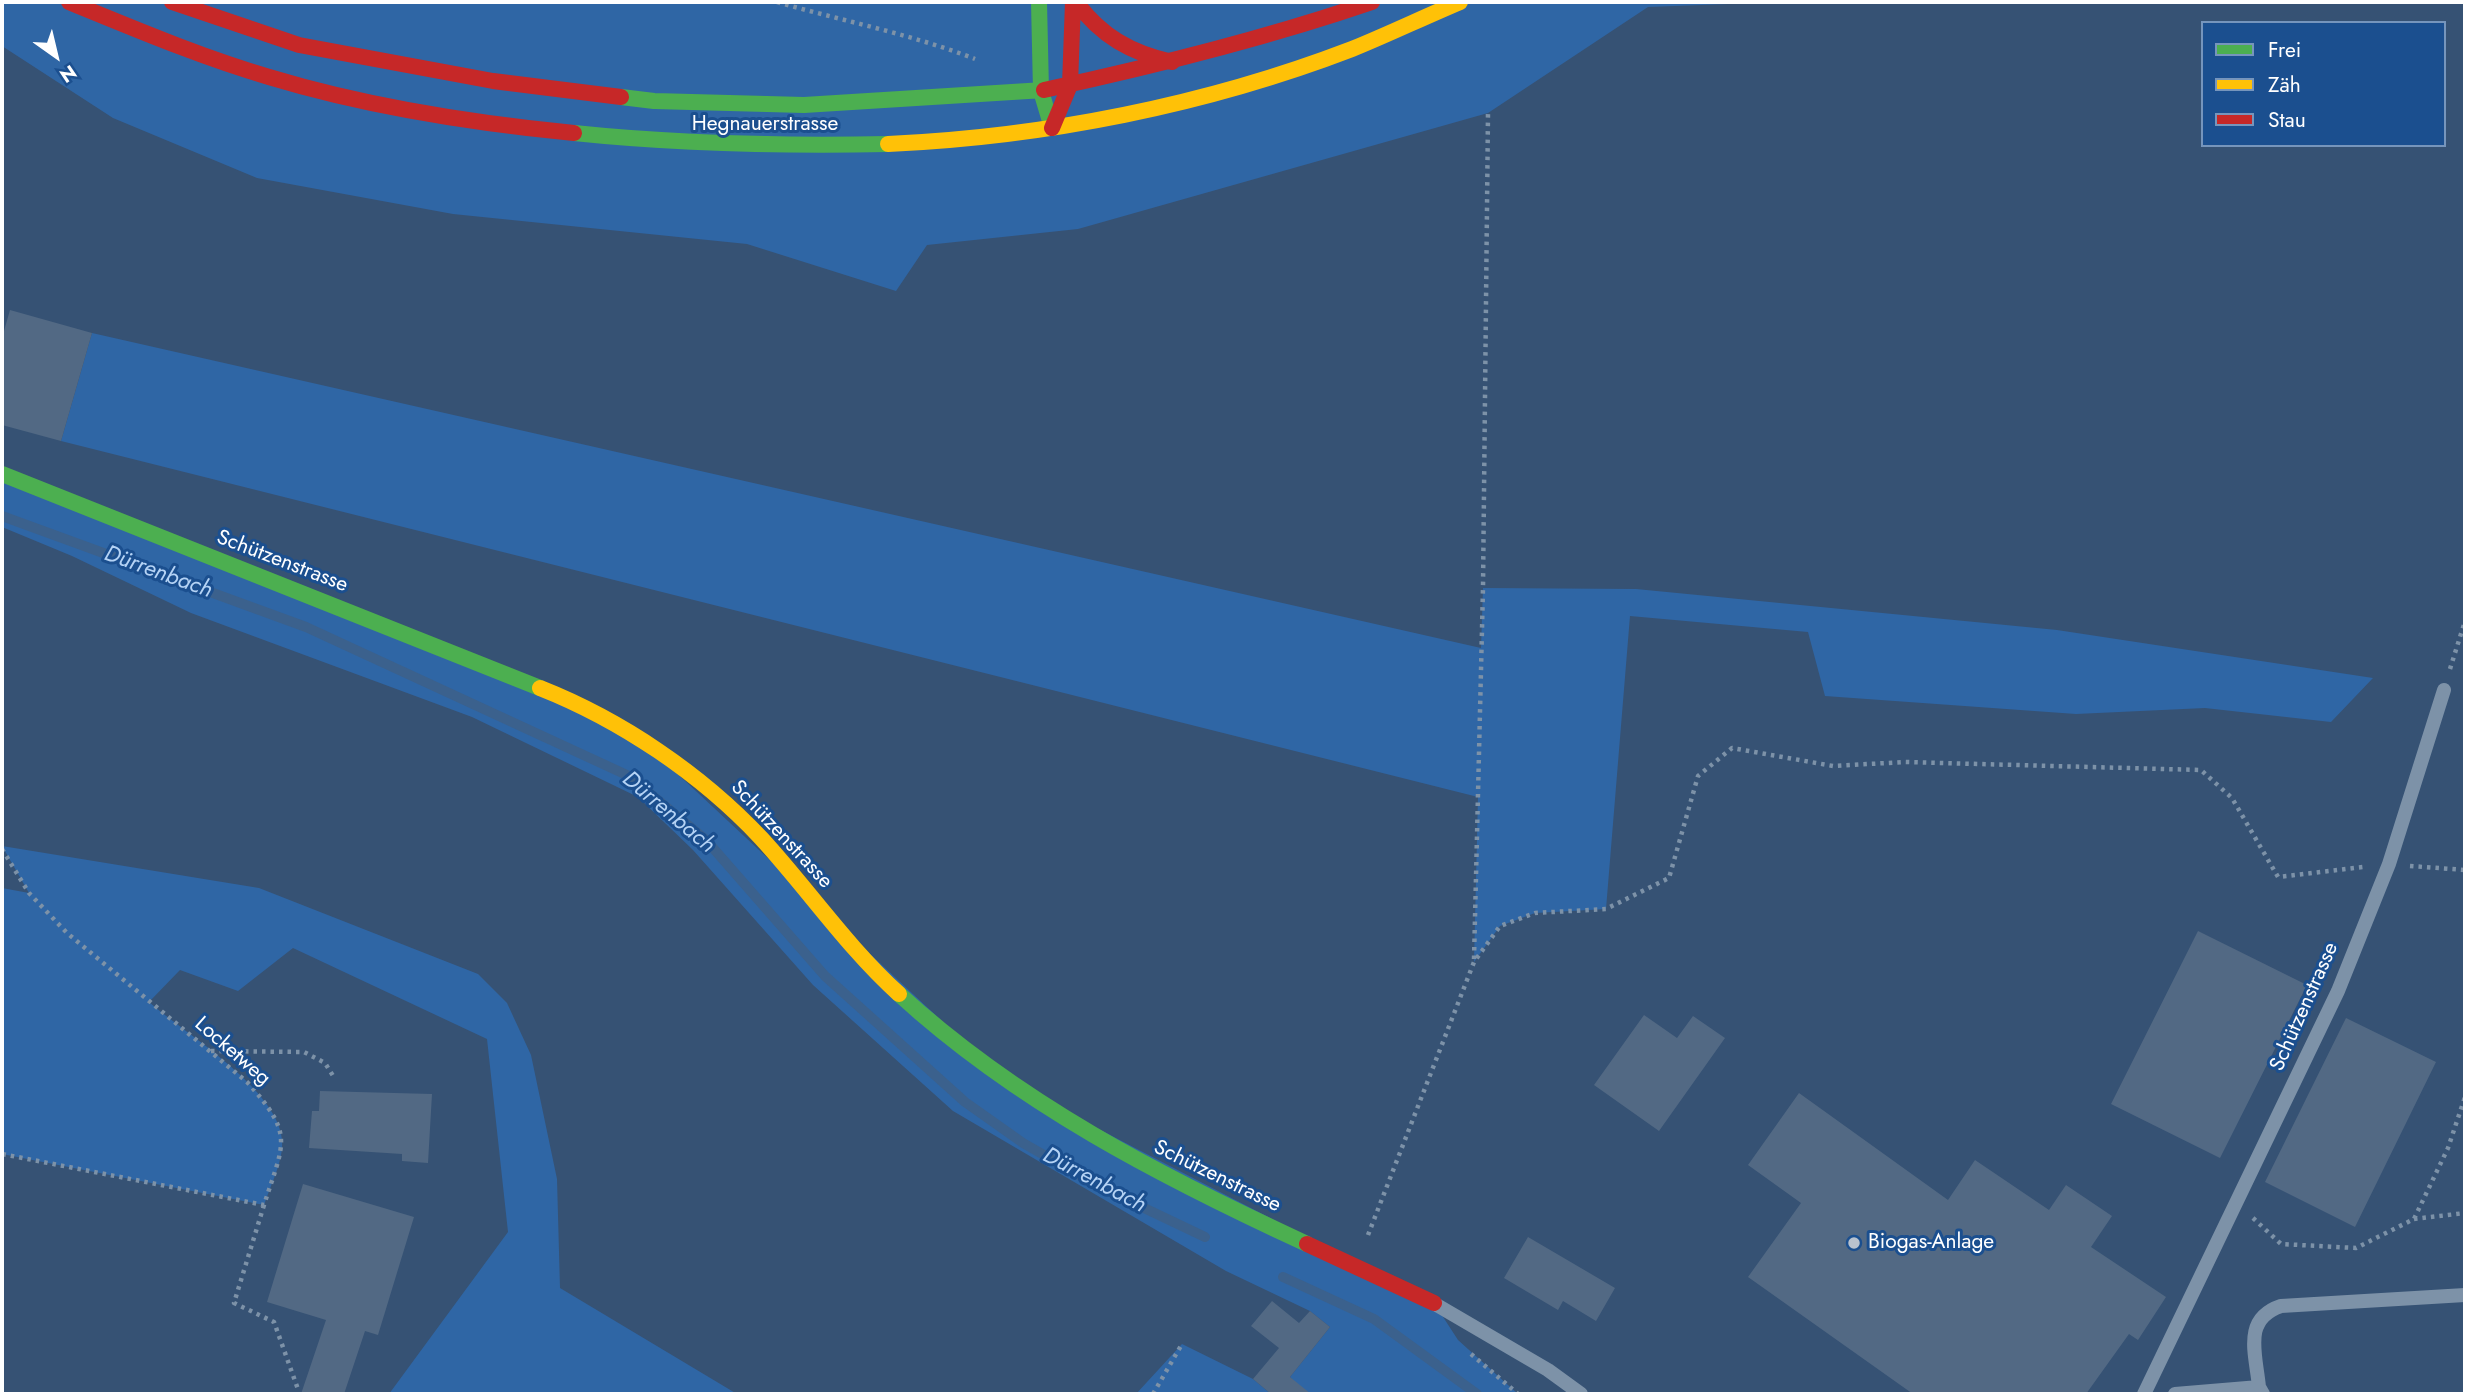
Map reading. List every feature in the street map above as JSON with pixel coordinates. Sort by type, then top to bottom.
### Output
[{"type":"main road","name":"Hegnauerstrasse","points":[[69,2],[230,66],[327,92],[479,123],[621,141],[787,148],[867,145],[1052,128],[1159,107],[1286,72],[1405,27],[1460,2]]},
{"type":"main road","name":"Hegnauerstrasse","points":[[172,2],[312,47],[493,81],[654,101],[804,105],[1041,91],[1172,62],[1291,30],[1373,2]]},
{"type":"main road","points":[[1039,2],[1041,91],[1052,128]]},
{"type":"main road","points":[[1052,128],[1070,85],[1075,2]]},
{"type":"main road","points":[[1075,2],[1092,24],[1113,41],[1132,52],[1172,62]]},
{"type":"main road","name":"Schützenstrasse","points":[[2,474],[568,699],[636,735],[696,779],[745,822],[862,958],[929,1021],[1006,1081],[1165,1177],[1434,1303]]},
{"type":"lane","name":"Schützenstrasse","points":[[2144,1394],[2337,991],[2389,864],[2444,690]]},
{"type":"lane","points":[[2175,1394],[2261,1390],[2255,1332],[2257,1322],[2270,1310],[2281,1306],[2465,1295]]},
{"type":"lane","points":[[1434,1303],[1548,1370],[1581,1394]]},
{"type":"path","points":[[777,2],[854,24],[921,38],[979,61]]},
{"type":"path","points":[[1474,962],[1483,588],[1489,113]]},
{"type":"path","points":[[2444,690],[2465,621]]},
{"type":"path","points":[[1356,1266],[1474,962],[1500,926],[1535,913],[1606,909],[1669,878],[1698,776],[1732,748],[1833,766],[1905,762],[2201,770],[2232,798],[2278,877],[2389,864],[2465,870]]},
{"type":"path","name":"Locketweg","points":[[2,849],[30,894],[67,933],[247,1082],[268,1105],[281,1126],[282,1149],[234,1303],[274,1322],[299,1392]]},
{"type":"path","points":[[210,1051],[304,1052],[325,1063],[335,1079]]},
{"type":"path","points":[[2414,1219],[2448,1148],[2465,1097]]},
{"type":"path","points":[[2,1154],[264,1205]]},
{"type":"path","points":[[2237,1203],[2281,1244],[2356,1248],[2414,1219],[2465,1213]]},
{"type":"path","points":[[1153,1394],[1182,1344]]},
{"type":"shaded area","points":[[2,2],[1782,2],[1648,7],[1488,113],[1078,229],[927,245],[896,291],[747,244],[453,214],[257,178],[113,118],[2,46]]},
{"type":"shaded area","points":[[92,333],[1481,648],[1483,588],[1636,589],[2057,630],[2373,678],[2331,722],[2205,708],[2076,714],[1825,696],[1808,632],[1630,616],[1606,909],[1535,913],[1500,926],[1474,962],[1478,797],[61,441]]},
{"type":"shaded area","points":[[2,474],[636,735],[1006,1081],[1434,1303],[1458,1340],[1518,1394],[1289,1394],[1297,1384],[1290,1377],[1330,1327],[1310,1311],[1226,1271],[953,1111],[813,985],[693,850],[638,797],[472,717],[191,613],[72,556],[2,527]]},
{"type":"shaded area","points":[[2,846],[259,888],[478,974],[507,1003],[531,1055],[557,1179],[560,1288],[737,1394],[389,1394],[508,1232],[487,1039],[293,948],[238,991],[180,970],[149,1002],[232,1067],[269,1108],[280,1128],[282,1149],[264,1205],[2,1154],[2,888],[29,893]]},
{"type":"shaded area","points":[[1182,1344],[1253,1379],[1271,1394],[1136,1394]]},
{"type":"building","points":[[10,310],[92,333],[61,441],[2,425],[2,338]]},
{"type":"building","points":[[2198,931],[2307,985],[2220,1158],[2111,1104]]},
{"type":"building","points":[[1644,1015],[1677,1038],[1693,1016],[1725,1038],[1659,1131],[1594,1085]]},
{"type":"building","points":[[2346,1018],[2436,1062],[2355,1227],[2265,1182]]},
{"type":"building","points":[[320,1091],[432,1094],[428,1163],[402,1161],[402,1154],[309,1148],[312,1111],[319,1111]]},
{"type":"building","name":"Biogas-Anlage","points":[[1799,1093],[1948,1200],[1975,1160],[2049,1210],[2066,1185],[2112,1216],[2091,1247],[2166,1297],[2138,1340],[2129,1334],[2086,1394],[1913,1394],[1748,1277],[1801,1203],[1748,1165]]},
{"type":"building","points":[[303,1184],[414,1217],[378,1335],[365,1331],[344,1394],[301,1394],[326,1320],[267,1302]]},
{"type":"building","points":[[1528,1237],[1615,1288],[1596,1321],[1563,1301],[1558,1310],[1504,1278]]},
{"type":"building","points":[[1272,1301],[1299,1323],[1310,1311],[1330,1327],[1290,1377],[1311,1394],[1271,1394],[1253,1379],[1279,1348],[1251,1326]]},
{"type":"waterway","name":"Dürrenbach","points":[[2,516],[306,627],[629,776],[706,840],[825,976],[965,1102],[1023,1143],[1100,1187],[1205,1237]]},
{"type":"waterway","name":"Dürrenbach","points":[[1283,1277],[1374,1319],[1477,1394]]},
{"type":"traffic: fast","points":[[1039,2],[1041,91],[1052,128]]},
{"type":"traffic: fast","points":[[621,97],[654,101],[804,105],[1044,90]]},
{"type":"traffic: fast","points":[[574,133],[731,143],[888,144]]},
{"type":"traffic: fast","points":[[2,474],[540,688]]},
{"type":"traffic: fast","points":[[899,994],[993,1070],[1093,1135],[1199,1192],[1307,1244]]},
{"type":"traffic: slow","points":[[888,144],[1065,126],[1182,102],[1297,69],[1352,49],[1460,2]]},
{"type":"traffic: slow","points":[[540,688],[630,733],[713,792],[761,838],[862,957],[899,994]]},
{"type":"traffic: jam","points":[[69,2],[193,52],[306,88],[420,113],[574,133]]},
{"type":"traffic: jam","points":[[172,2],[299,45],[493,81],[621,97]]},
{"type":"traffic: jam","points":[[1052,128],[1070,85],[1073,2]]},
{"type":"traffic: jam","points":[[1076,2],[1096,24],[1118,41],[1143,54],[1172,62]]},
{"type":"traffic: jam","points":[[1044,90],[1209,51],[1372,2]]},
{"type":"traffic: jam","points":[[1307,1244],[1434,1303]]},
{"type":"place","name":"Biogas-Anlage","points":[[1854,1243]]}]
